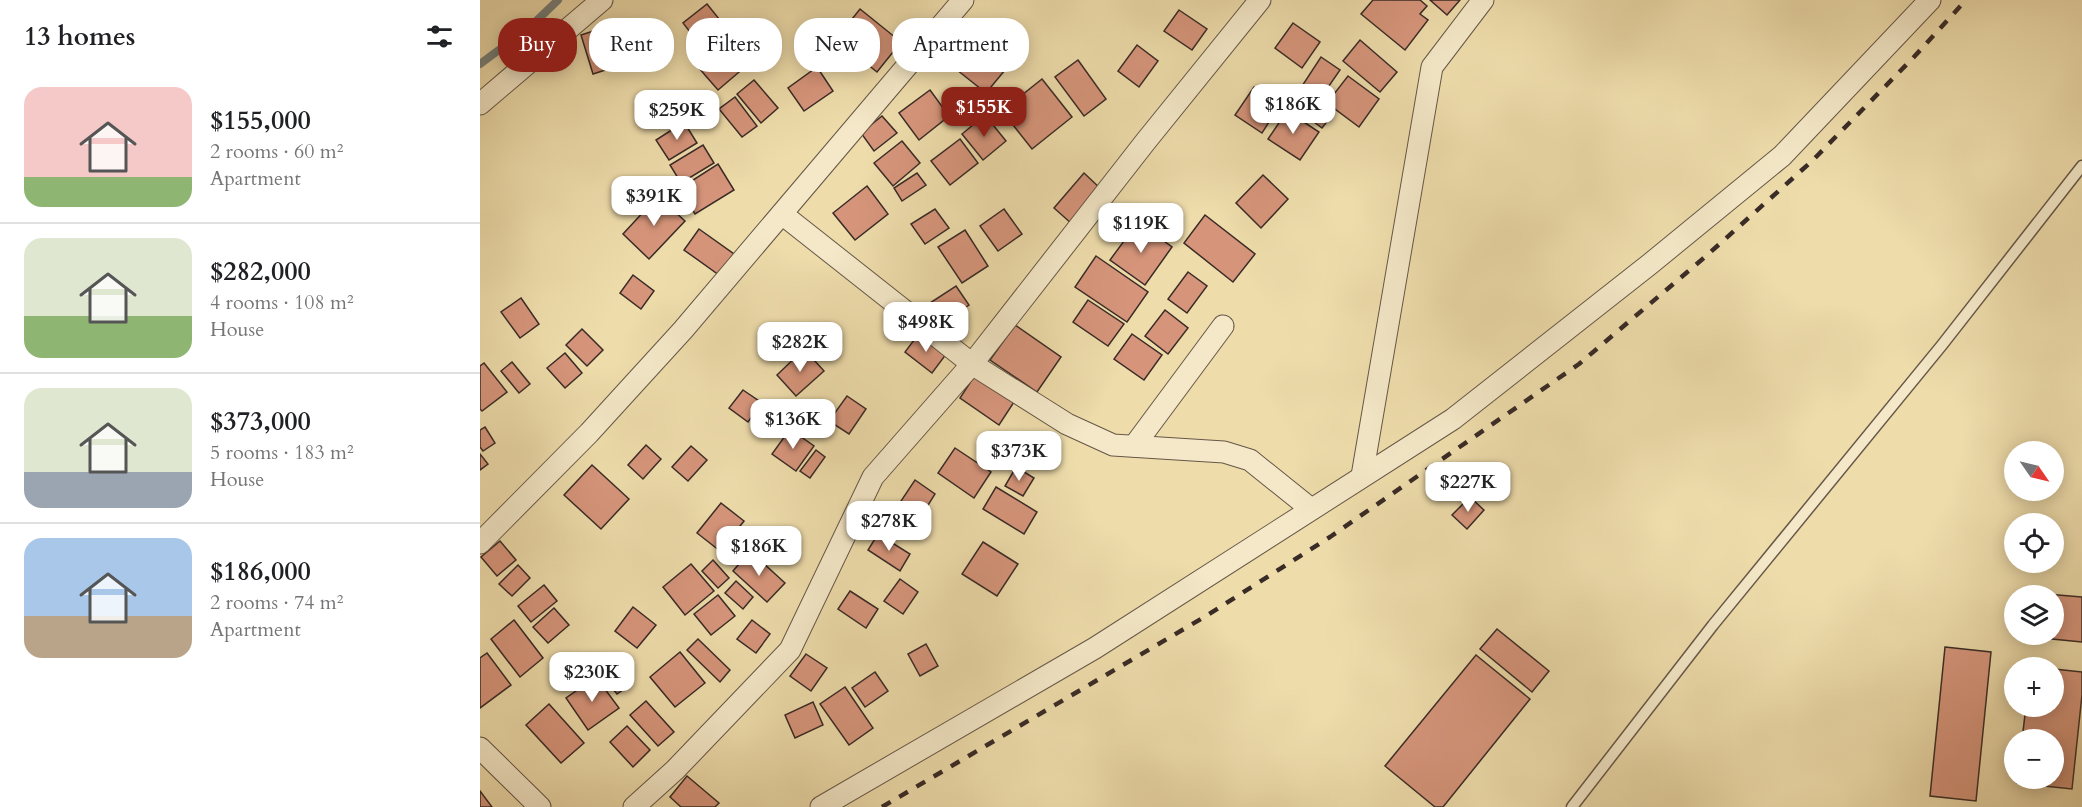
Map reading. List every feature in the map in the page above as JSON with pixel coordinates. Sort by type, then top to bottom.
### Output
[{"type":"street","points":[[480,104],[602,0]]},
{"type":"street","points":[[480,543],[604,416],[683,330],[963,0]]},
{"type":"street","points":[[634,807],[675,770],[790,650],[873,477],[972,364],[1146,141],[1260,0]]},
{"type":"street","points":[[1362,476],[1432,67],[1483,0]]},
{"type":"street","points":[[821,807],[1095,648],[1453,419],[1650,264],[1782,156],[1930,0]]},
{"type":"street","points":[[782,214],[972,364],[1067,424],[1113,445],[1224,452],[1250,460],[1311,509]]},
{"type":"street","points":[[1134,446],[1223,326]]},
{"type":"street","points":[[480,748],[540,807]]},
{"type":"lane","points":[[1572,807],[1706,634],[1942,345],[2082,166]]},
{"type":"building","points":[[1373,0],[1420,0],[1427,6],[1420,14],[1428,20],[1405,50],[1361,14]]},
{"type":"building","points":[[1430,0],[1460,0],[1447,15]]},
{"type":"building","points":[[707,4],[718,18],[689,18]]},
{"type":"building","points":[[860,9],[871,18],[853,18]]},
{"type":"building","points":[[1179,10],[1207,29],[1192,50],[1164,31]]},
{"type":"building","points":[[1293,23],[1320,42],[1302,68],[1275,48]]},
{"type":"building","points":[[880,25],[892,35],[892,53],[880,68]]},
{"type":"building","points":[[589,32],[589,61],[581,35]]},
{"type":"building","points":[[1360,40],[1397,72],[1380,92],[1343,61]]},
{"type":"building","points":[[1137,45],[1158,61],[1139,87],[1118,71]]},
{"type":"building","points":[[1321,57],[1340,70],[1320,99],[1302,86]]},
{"type":"building","points":[[1078,60],[1106,99],[1084,116],[1055,77]]},
{"type":"building","points":[[702,72],[739,72],[718,90]]},
{"type":"building","points":[[810,72],[820,72],[833,91],[804,111],[788,88]]},
{"type":"building","points":[[960,72],[1003,72],[986,93]]},
{"type":"building","points":[[1348,76],[1379,99],[1359,127],[1327,103]]},
{"type":"building","points":[[1042,79],[1072,117],[1032,149],[1002,111]]},
{"type":"building","points":[[754,80],[778,108],[761,123],[737,94]]},
{"type":"building","points":[[1254,87],[1280,105],[1262,133],[1235,115]]},
{"type":"building","points":[[930,90],[949,116],[919,140],[899,113]]},
{"type":"building","points":[[1308,95],[1333,114],[1322,128],[1297,109]]},
{"type":"building","points":[[735,97],[757,126],[742,137],[719,109]]},
{"type":"building","points":[[1287,111],[1319,132],[1300,160],[1268,139]]},
{"type":"building","points":[[985,115],[1006,141],[983,160],[962,134]]},
{"type":"building","points":[[882,116],[897,133],[874,151],[861,133]]},
{"type":"building","points":[[684,122],[697,143],[669,160],[656,140]]},
{"type":"building","points":[[960,139],[978,163],[950,185],[931,161]]},
{"type":"building","points":[[902,141],[920,163],[893,186],[874,163]]},
{"type":"building","points":[[703,145],[714,163],[681,183],[670,165]]},
{"type":"building","points":[[718,164],[734,190],[695,214],[679,189]]},
{"type":"building","points":[[917,173],[926,185],[902,201],[894,188]]},
{"type":"building","points":[[1084,173],[1102,190],[1072,224],[1054,208]]},
{"type":"building","points":[[1263,175],[1288,199],[1261,228],[1236,203]]},
{"type":"building","points":[[867,186],[888,214],[855,240],[833,213]]},
{"type":"building","points":[[658,196],[685,221],[649,259],[623,234]]},
{"type":"building","points":[[935,209],[949,228],[925,244],[911,224]]},
{"type":"building","points":[[1004,209],[1022,234],[998,251],[980,226]]},
{"type":"building","points":[[1205,215],[1255,254],[1233,282],[1184,243]]},
{"type":"building","points":[[1138,222],[1172,247],[1145,285],[1110,260]]},
{"type":"building","points":[[699,229],[734,254],[719,275],[684,250]]},
{"type":"building","points":[[965,230],[988,266],[962,283],[938,247]]},
{"type":"building","points":[[1096,256],[1148,292],[1127,322],[1075,287]]},
{"type":"building","points":[[1188,272],[1207,286],[1187,313],[1168,299]]},
{"type":"building","points":[[633,275],[654,291],[641,309],[620,293]]},
{"type":"building","points":[[956,286],[969,305],[943,323],[930,303]]},
{"type":"building","points":[[521,298],[539,324],[520,338],[501,312]]},
{"type":"building","points":[[1088,300],[1124,324],[1108,346],[1073,322]]},
{"type":"building","points":[[1165,310],[1188,328],[1168,354],[1145,336]]},
{"type":"building","points":[[1015,325],[1061,357],[1037,392],[990,360]]},
{"type":"building","points":[[582,329],[603,350],[587,366],[566,345]]},
{"type":"building","points":[[920,332],[947,353],[932,373],[905,352]]},
{"type":"building","points":[[1132,334],[1162,355],[1144,380],[1114,359]]},
{"type":"building","points":[[804,349],[824,371],[796,396],[777,375]]},
{"type":"building","points":[[565,353],[582,373],[565,388],[547,368]]},
{"type":"building","points":[[512,362],[530,384],[519,393],[501,371]]},
{"type":"building","points":[[484,363],[507,392],[482,411],[480,409],[480,366]]},
{"type":"building","points":[[977,372],[1016,399],[999,425],[960,398]]},
{"type":"building","points":[[743,390],[762,403],[748,422],[729,408]]},
{"type":"building","points":[[847,396],[866,409],[849,434],[829,421]]},
{"type":"building","points":[[485,427],[495,443],[483,451],[480,447],[480,430]]},
{"type":"building","points":[[790,429],[814,446],[796,471],[772,454]]},
{"type":"building","points":[[646,445],[661,459],[643,479],[628,465]]},
{"type":"building","points":[[691,446],[707,460],[688,481],[672,467]]},
{"type":"building","points":[[955,448],[991,472],[974,498],[938,473]]},
{"type":"building","points":[[816,450],[825,457],[810,478],[800,471]]},
{"type":"building","points":[[480,454],[488,464],[480,470]]},
{"type":"building","points":[[592,465],[629,499],[601,529],[564,495]]},
{"type":"building","points":[[1016,467],[1034,478],[1023,496],[1005,486]]},
{"type":"building","points":[[915,480],[935,494],[920,518],[899,504]]},
{"type":"building","points":[[996,487],[1037,512],[1024,534],[983,509]]},
{"type":"building","points":[[1470,497],[1484,510],[1467,529],[1452,515]]},
{"type":"building","points":[[721,503],[744,521],[720,551],[697,533]]},
{"type":"building","points":[[878,534],[910,554],[900,571],[868,550]]},
{"type":"building","points":[[500,541],[516,560],[497,576],[481,557]]},
{"type":"building","points":[[983,542],[1018,564],[997,596],[962,574]]},
{"type":"building","points":[[750,551],[785,583],[767,602],[733,571]]},
{"type":"building","points":[[713,560],[729,578],[718,588],[702,571]]},
{"type":"building","points":[[691,564],[714,591],[685,615],[663,587]]},
{"type":"building","points":[[518,565],[530,578],[512,596],[499,584]]},
{"type":"building","points":[[900,579],[918,592],[903,614],[884,601]]},
{"type":"building","points":[[736,581],[753,597],[743,609],[725,593]]},
{"type":"building","points":[[544,585],[557,601],[531,622],[518,606]]},
{"type":"building","points":[[850,591],[878,609],[866,628],[838,609]]},
{"type":"building","points":[[718,595],[735,616],[711,635],[694,614]]},
{"type":"building","points":[[2064,596],[2082,597],[2082,642],[2064,640]]},
{"type":"building","points":[[633,607],[656,625],[637,648],[615,631]]},
{"type":"building","points":[[554,608],[569,625],[548,643],[533,627]]},
{"type":"building","points":[[514,620],[543,658],[520,677],[491,639]]},
{"type":"building","points":[[752,620],[770,634],[756,653],[737,639]]},
{"type":"building","points":[[1497,629],[1549,671],[1532,692],[1480,649]]},
{"type":"building","points":[[698,639],[730,670],[720,682],[687,650]]},
{"type":"building","points":[[926,644],[938,666],[920,676],[908,654]]},
{"type":"building","points":[[1945,647],[1991,652],[1976,801],[1930,796]]},
{"type":"building","points":[[680,652],[705,683],[675,707],[650,677]]},
{"type":"building","points":[[487,653],[511,685],[480,708],[480,658]]},
{"type":"building","points":[[806,654],[827,668],[811,691],[790,676]]},
{"type":"building","points":[[1476,655],[1530,699],[1443,807],[1435,807],[1385,766]]},
{"type":"building","points":[[617,668],[630,685],[617,694],[604,678]]},
{"type":"building","points":[[2064,670],[2082,672],[2082,695],[2072,789],[2064,788],[2064,729],[2023,729],[2025,717],[2064,717]]},
{"type":"building","points":[[875,672],[888,691],[865,707],[852,688]]},
{"type":"building","points":[[596,677],[619,708],[588,730],[566,698]]},
{"type":"building","points":[[845,687],[873,728],[849,745],[820,704]]},
{"type":"building","points":[[646,701],[674,732],[658,746],[630,715]]},
{"type":"building","points":[[813,702],[823,725],[795,738],[785,715]]},
{"type":"building","points":[[549,704],[584,743],[561,763],[526,725]]},
{"type":"building","points":[[627,726],[650,750],[633,767],[610,742]]},
{"type":"building","points":[[687,776],[719,803],[715,807],[681,807],[670,797]]},
{"type":"building","points":[[480,791],[492,807],[480,807]]},
{"type":"waterway","points":[[480,64],[530,27],[558,0]]},
{"type":"railway","points":[[882,807],[1206,616],[1330,537],[1579,364],[1705,257],[1812,161],[1966,0]]}]
